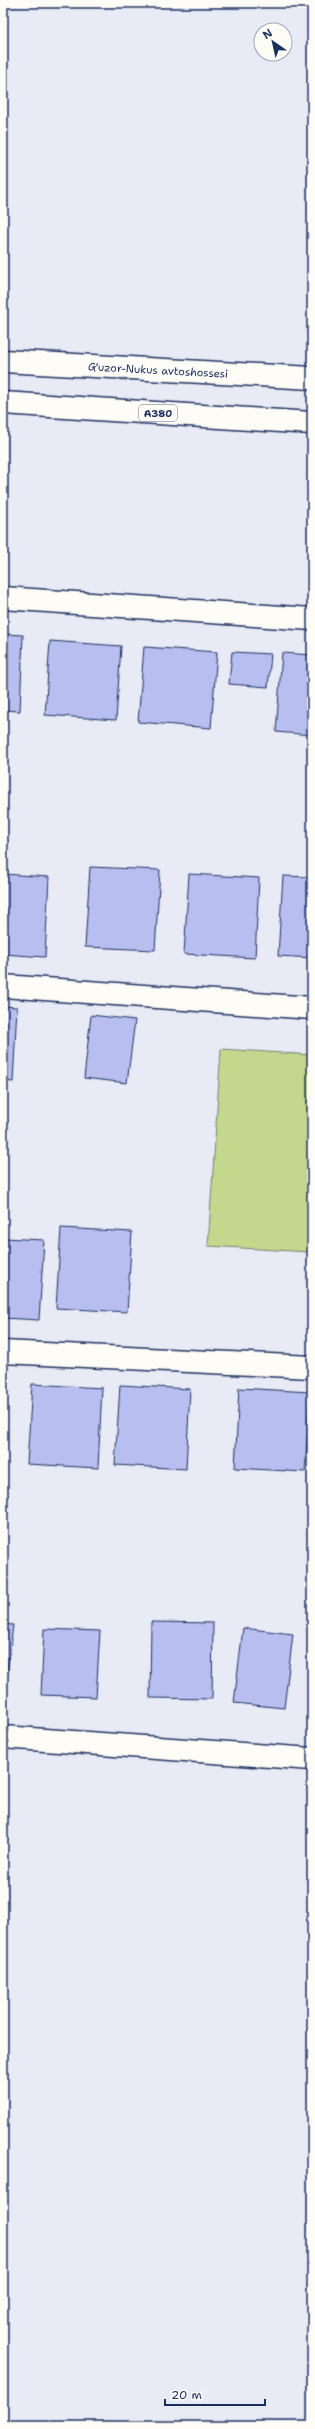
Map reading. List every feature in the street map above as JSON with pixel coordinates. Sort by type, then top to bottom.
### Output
[{"type":"main road","name":"G'uzor-Nukus avtoshossesi","points":[[3,361],[312,378]]},
{"type":"main road","name":"A380","points":[[3,402],[312,423]]},
{"type":"main road","points":[[3,598],[312,619]]},
{"type":"main road","points":[[3,986],[312,1008]]},
{"type":"main road","points":[[3,1352],[312,1367]]},
{"type":"main road","points":[[3,1737],[312,1759]]},
{"type":"green space","points":[[221,1049],[312,1055],[312,1203],[309,1252],[208,1246]]},
{"type":"building","points":[[3,634],[23,635],[20,711],[3,710]]},
{"type":"building","points":[[50,641],[121,646],[116,720],[45,715]]},
{"type":"building","points":[[144,647],[217,652],[211,728],[138,722]]},
{"type":"building","points":[[232,652],[271,654],[268,687],[229,684]]},
{"type":"building","points":[[282,653],[312,655],[312,735],[276,732]]},
{"type":"building","points":[[90,867],[160,870],[155,950],[85,947]]},
{"type":"building","points":[[3,874],[49,877],[45,957],[3,954]]},
{"type":"building","points":[[189,874],[259,878],[255,958],[184,954]]},
{"type":"building","points":[[283,876],[312,877],[312,958],[278,956]]},
{"type":"building","points":[[3,1006],[17,1007],[13,1082],[3,1081]]},
{"type":"building","points":[[91,1015],[135,1020],[127,1083],[84,1078]]},
{"type":"building","points":[[61,1228],[132,1232],[127,1312],[56,1308]]},
{"type":"building","points":[[3,1238],[44,1240],[39,1320],[3,1318]]},
{"type":"building","points":[[32,1384],[102,1388],[98,1468],[27,1464]]},
{"type":"building","points":[[120,1385],[190,1389],[186,1469],[115,1465]]},
{"type":"building","points":[[239,1388],[310,1392],[305,1472],[235,1468]]},
{"type":"building","points":[[151,1622],[213,1623],[212,1699],[150,1698]]},
{"type":"building","points":[[3,1624],[13,1625],[5,1692],[3,1692]]},
{"type":"building","points":[[243,1628],[293,1634],[284,1708],[234,1703]]},
{"type":"building","points":[[44,1629],[100,1631],[96,1697],[41,1695]]}]
